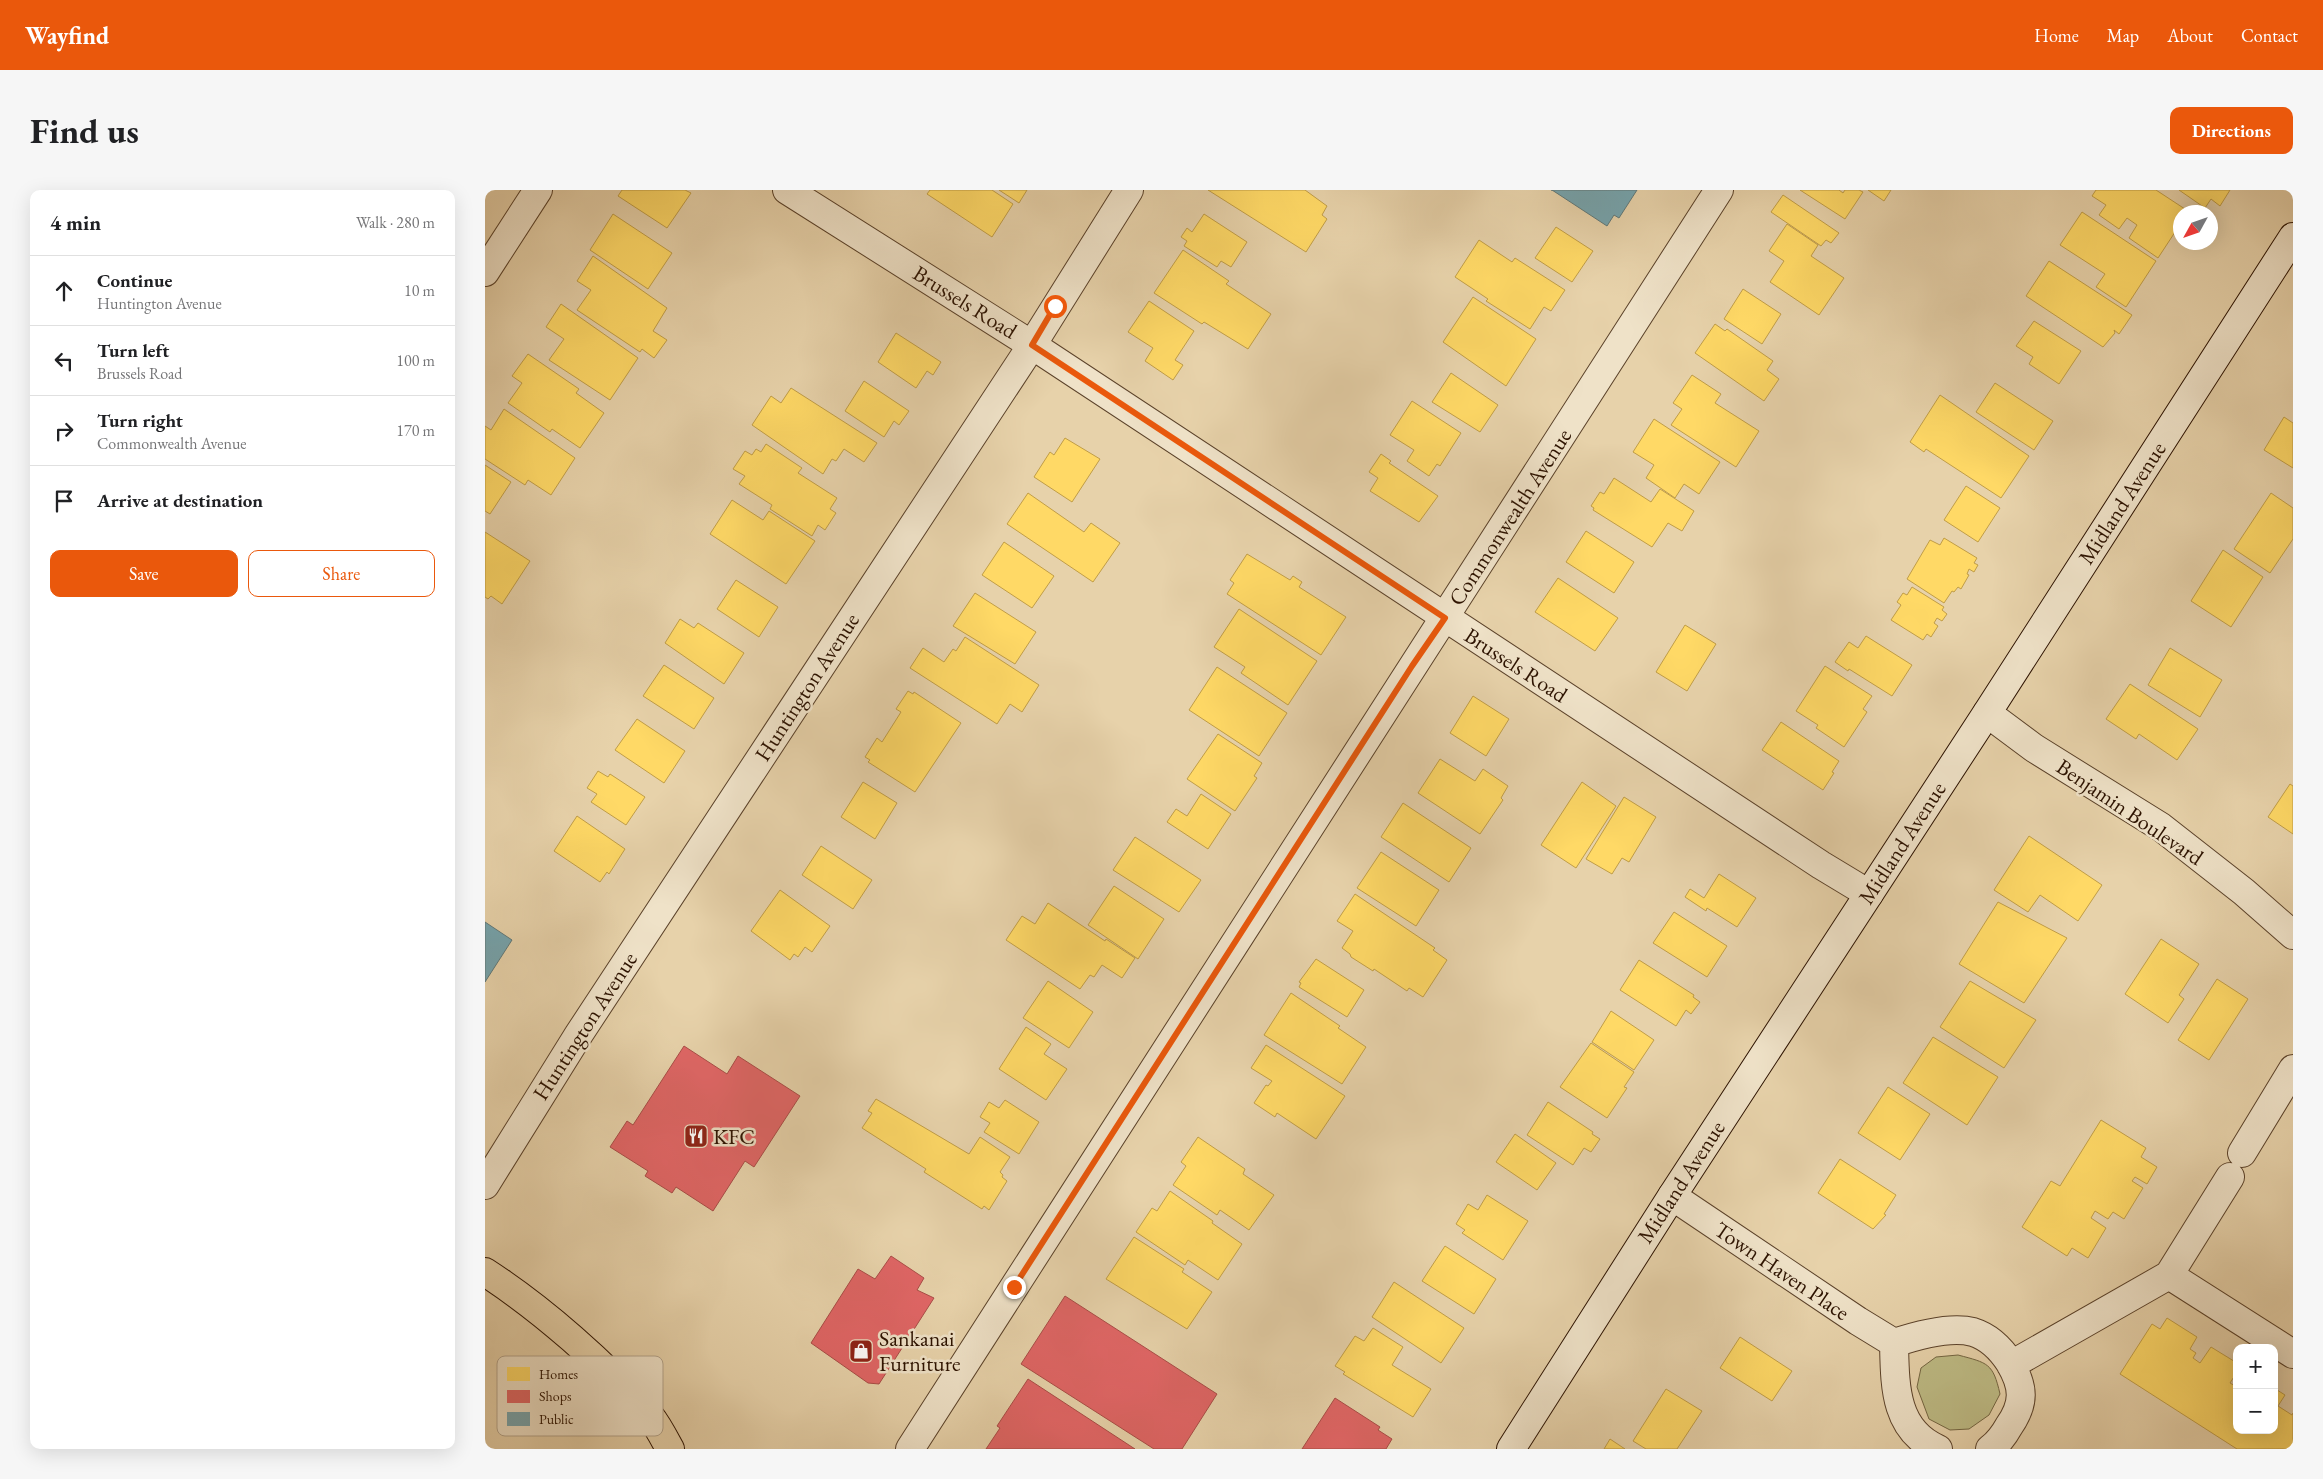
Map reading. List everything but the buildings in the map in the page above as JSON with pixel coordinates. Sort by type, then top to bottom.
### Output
[{"type":"main road","points":[[485,1272],[508,1287],[591,1356]]},
{"type":"main road","points":[[662,1436],[670,1449]]},
{"type":"street","points":[[485,272],[538,190]]},
{"type":"street","name":"Brussels Road","points":[[787,190],[1032,345],[1821,865],[1869,894]]},
{"type":"street","name":"Huntington Avenue","points":[[485,1185],[579,1034],[1032,345],[1129,190]]},
{"type":"street","name":"Commonwealth Avenue","points":[[909,1449],[1719,190]]},
{"type":"street","name":"Midland Avenue","points":[[1511,1449],[1672,1196],[1987,713],[2293,237]]},
{"type":"street","name":"Benjamin Boulevard","points":[[1987,713],[2034,748],[2161,827],[2244,892],[2293,934]]},
{"type":"street","points":[[2242,1153],[2293,1069]]},
{"type":"street","points":[[2011,1365],[2169,1275],[2230,1177]]},
{"type":"street","name":"Town Haven Place","points":[[1672,1196],[1858,1322],[1894,1343]]},
{"type":"street","points":[[2169,1275],[2293,1354]]},
{"type":"street","points":[[1938,1449],[1925,1444],[1911,1428],[1900,1407],[1895,1375],[1894,1343],[1919,1335],[1956,1331],[1972,1332],[1989,1340],[2003,1351],[2019,1378],[2020,1408],[2002,1437],[1990,1449]]},
{"type":"shaded area","points":[[1958,1355],[1976,1360],[1988,1366],[1995,1376],[2000,1394],[1989,1415],[1969,1429],[1950,1430],[1929,1419],[1917,1387],[1921,1368],[1936,1357]]},
{"type":"place","name":"KFC","points":[[696,1136]]},
{"type":"place","name":"Sankanai Furniture","points":[[861,1351]]},
{"type":"route","points":[[1014,1287],[1412,666],[1445,618],[1032,345],[1055,306]]}]
